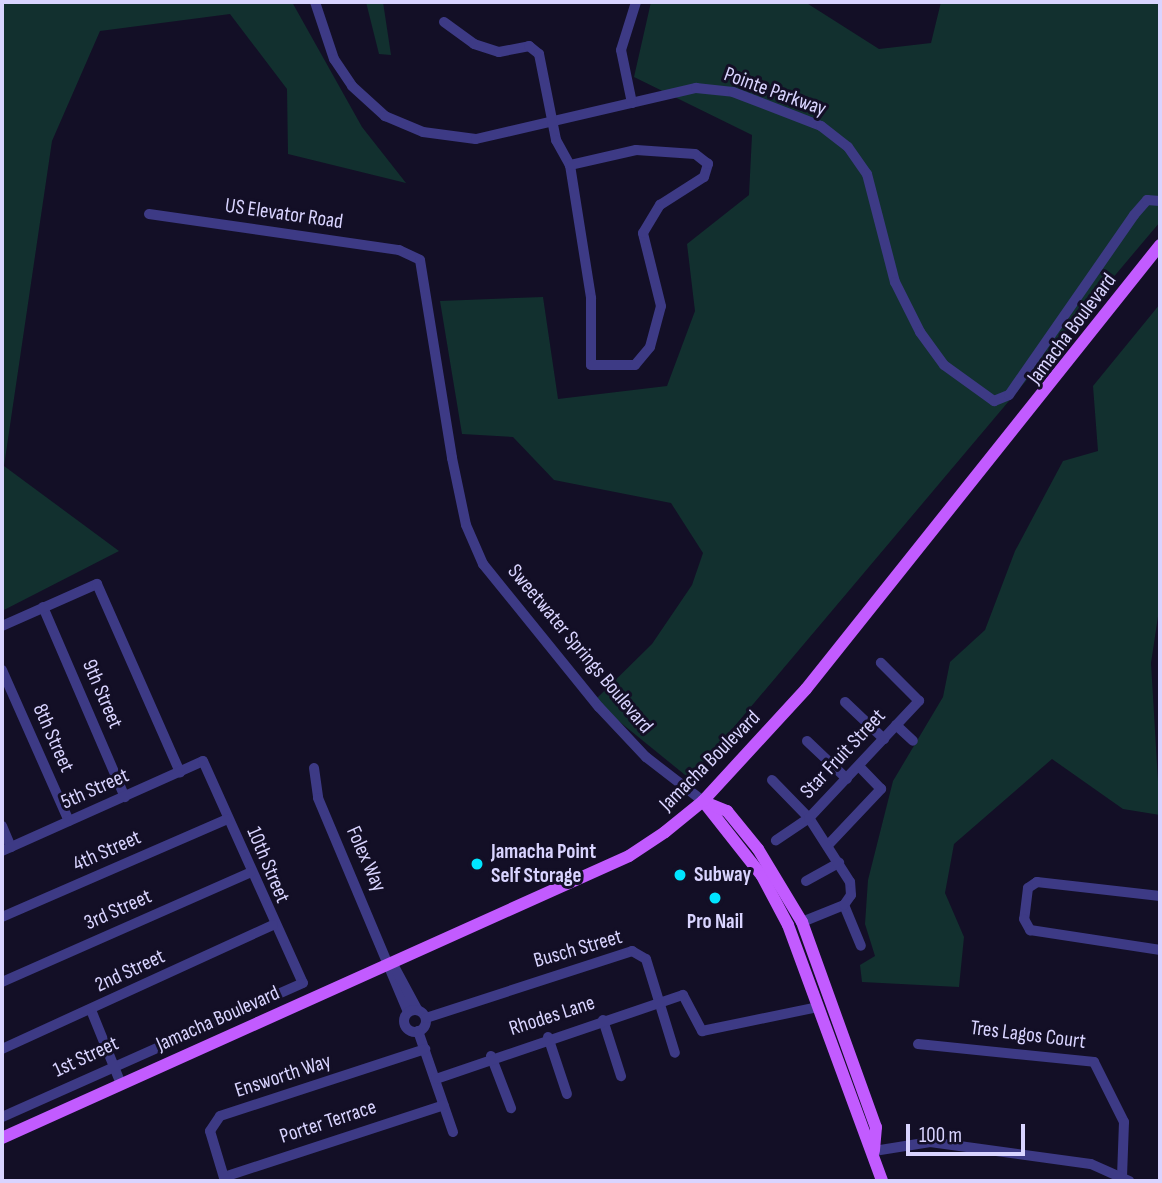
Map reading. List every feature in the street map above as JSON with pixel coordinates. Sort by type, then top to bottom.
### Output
[{"type":"main road","name":"Jamacha Boulevard","points":[[2,1138],[629,856],[703,801],[905,570],[1160,245]]},
{"type":"main road","name":"Sweetwater Springs Boulevard","points":[[703,801],[765,882],[818,1007],[860,1131],[874,1152],[882,1181]]},
{"type":"main road","name":"Sweetwater Springs Boulevard","points":[[703,801],[727,811],[758,849],[802,922],[876,1127],[874,1152]]},
{"type":"main road","points":[[765,882],[802,922]]},
{"type":"main road","points":[[818,1007],[830,1015],[842,1052],[855,1064]]},
{"type":"street","name":"Pointe Parkway","points":[[315,2],[339,68],[394,121],[435,135],[476,139],[686,88],[724,90],[840,139],[871,184],[904,306],[944,365],[994,401],[1009,395],[1134,215],[1147,200],[1160,201]]},
{"type":"street","points":[[632,103],[621,50],[636,2]]},
{"type":"street","points":[[444,22],[474,44],[499,52],[529,46],[539,54],[552,121],[570,166],[591,298],[591,365],[635,365],[650,347],[661,306],[643,233],[660,205],[704,177],[708,164],[695,154],[636,150],[570,166]]},
{"type":"street","name":"US Elevator Road","points":[[149,214],[412,253]]},
{"type":"street","name":"Sweetwater Springs Boulevard","points":[[412,253],[420,260],[466,525],[483,564],[599,707],[646,757],[703,801]]},
{"type":"street","points":[[2,625],[97,584],[180,772]]},
{"type":"street","name":"9th Street","points":[[43,607],[125,797]]},
{"type":"street","name":"Star Fruit Street","points":[[844,905],[850,882],[829,844],[809,818],[919,701],[881,663]]},
{"type":"street","name":"8th Street","points":[[2,670],[69,821]]},
{"type":"street","points":[[845,702],[884,739]]},
{"type":"street","points":[[896,725],[913,741]]},
{"type":"street","points":[[807,741],[847,779]]},
{"type":"street","name":"5th Street","points":[[6,849],[203,761]]},
{"type":"street","name":"10th Street","points":[[203,761],[273,925],[303,983]]},
{"type":"street","points":[[829,844],[881,789],[859,766]]},
{"type":"street","name":"Folex Way","points":[[314,768],[318,798],[412,1011]]},
{"type":"street","points":[[772,780],[809,818],[776,840]]},
{"type":"street","name":"4th Street","points":[[2,917],[227,819]]},
{"type":"street","points":[[2,826],[6,849]]},
{"type":"street","points":[[806,881],[839,863]]},
{"type":"street","name":"3rd Street","points":[[2,982],[251,872]]},
{"type":"street","points":[[1160,896],[1034,882],[1024,919],[1030,930],[1160,950]]},
{"type":"street","points":[[802,922],[844,905],[861,946]]},
{"type":"street","name":"2nd Street","points":[[2,1049],[273,925]]},
{"type":"street","name":"Busch Street","points":[[426,1018],[628,950],[646,960],[675,1053]]},
{"type":"street","name":"1st Street","points":[[2,1117],[303,983]]},
{"type":"street","name":"Rhodes Lane","points":[[436,1079],[491,1056],[683,995],[702,1031],[818,1007]]},
{"type":"street","points":[[91,1010],[121,1084]]},
{"type":"street","points":[[418,1031],[426,1018],[412,1011],[404,1024],[418,1031],[453,1132]]},
{"type":"street","points":[[603,1020],[621,1076]]},
{"type":"street","points":[[548,1037],[567,1094]]},
{"type":"street","name":"Tres Lagos Court","points":[[918,1044],[1094,1062],[1124,1122],[1126,1179]]},
{"type":"street","name":"Ensworth Way","points":[[224,1179],[210,1131],[220,1116],[425,1049]]},
{"type":"street","points":[[491,1056],[511,1108]]},
{"type":"street","name":"Porter Terrace","points":[[224,1179],[444,1105]]},
{"type":"street","points":[[874,1152],[930,1142],[1091,1164],[1126,1179]]},
{"type":"green space","points":[[2,2],[292,2],[362,127],[406,183],[288,154],[287,89],[230,14],[100,31],[52,141],[4,466],[119,551],[2,611]]},
{"type":"green space","points":[[366,2],[383,2],[391,55],[379,54]]},
{"type":"green space","points":[[651,2],[805,2],[879,49],[931,43],[941,2],[1160,2],[1160,222],[690,779],[594,701],[652,644],[692,585],[703,553],[671,503],[554,480],[513,437],[462,434],[440,301],[543,297],[558,399],[667,386],[695,311],[687,244],[749,195],[752,135],[634,77]]},
{"type":"green space","points":[[1160,304],[1160,603],[1151,663],[1160,815],[1123,809],[1052,759],[954,844],[945,893],[964,937],[959,987],[862,982],[860,965],[875,956],[865,924],[868,880],[893,781],[943,697],[950,662],[985,630],[1015,551],[1063,461],[1098,451],[1093,386]]},
{"type":"place","name":"Jamacha Point Self Storage","points":[[477,864]]},
{"type":"place","name":"Subway","points":[[680,875]]},
{"type":"place","name":"Pro Nail","points":[[715,898]]}]
